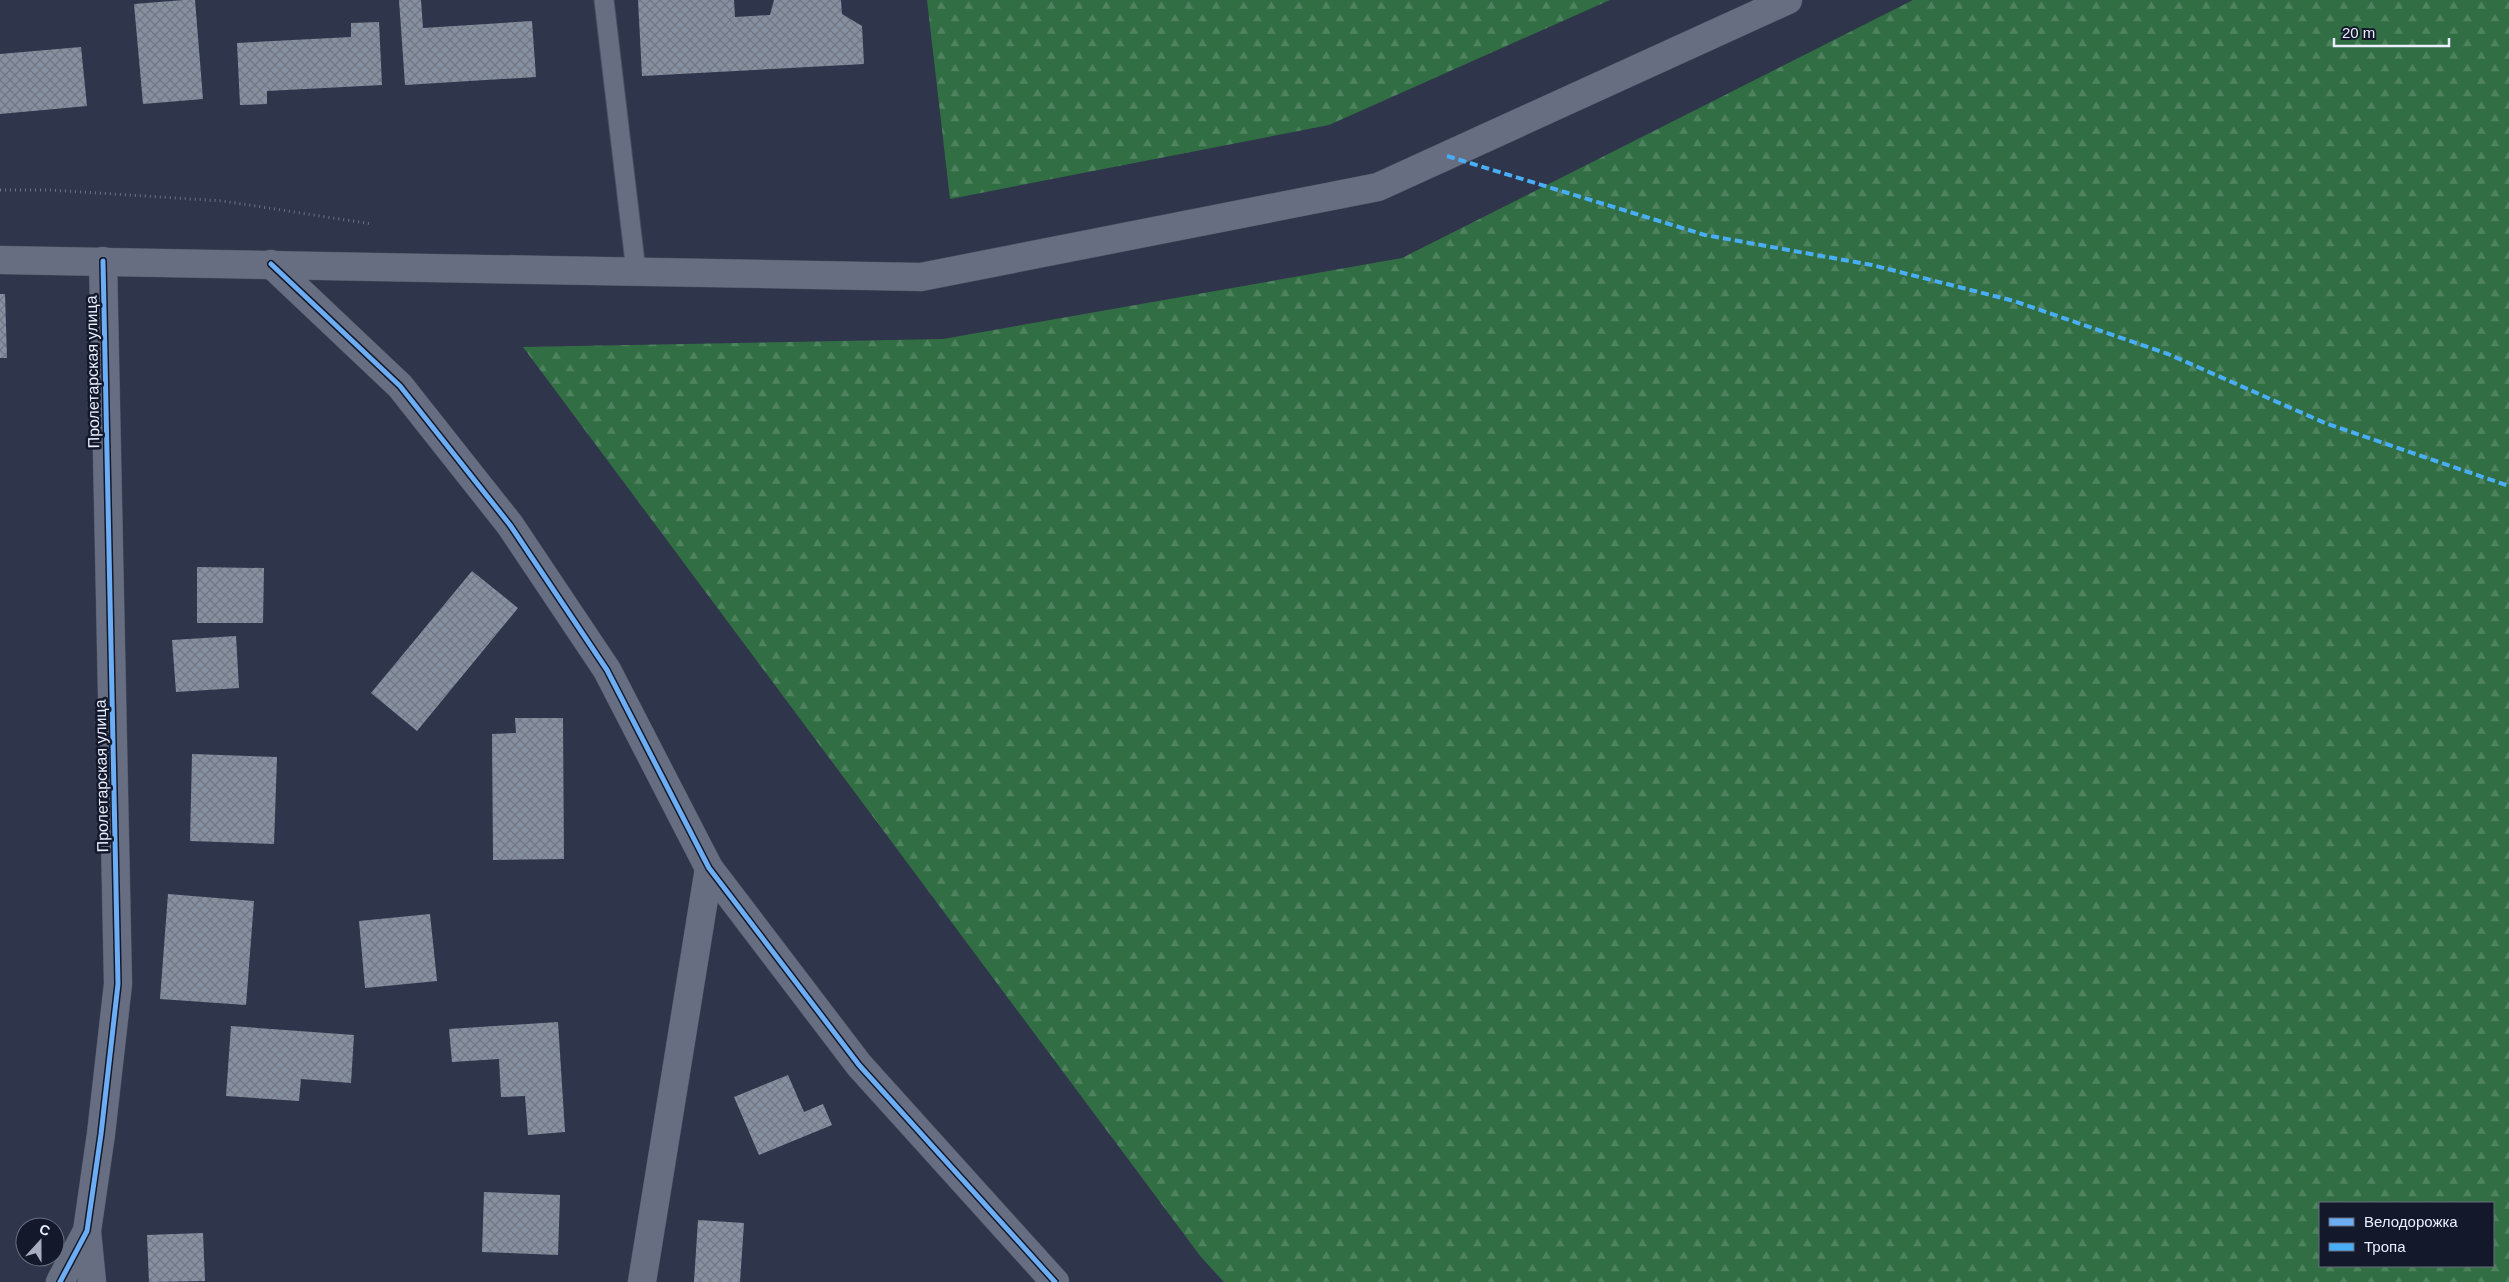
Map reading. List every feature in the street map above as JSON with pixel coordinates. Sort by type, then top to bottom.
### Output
[{"type":"street","points":[[0,260],[921,277],[1378,187],[1788,0]]},
{"type":"street","name":"Пролетарская улица","points":[[60,1282],[87,1231],[101,1134],[118,984],[103,262]]},
{"type":"street","points":[[271,264],[400,386],[510,525],[607,670],[709,868],[859,1065],[1056,1282]]},
{"type":"street","points":[[642,1282],[709,868]]},
{"type":"street","points":[[87,1231],[92,1282]]},
{"type":"lane","points":[[604,0],[636,271]]},
{"type":"path","points":[[0,190],[50,190],[223,202],[372,224]]},
{"type":"green space","points":[[927,0],[1610,0],[1329,125],[950,199]]},
{"type":"green space","points":[[1913,0],[2509,0],[2509,1282],[1224,1282],[1201,1257],[523,347],[943,339],[1402,258]]},
{"type":"building","points":[[195,0],[203,99],[143,104],[134,4]]},
{"type":"building","points":[[399,0],[421,0],[423,28],[532,21],[536,77],[405,85]]},
{"type":"building","points":[[638,0],[734,0],[735,17],[770,15],[774,0],[841,0],[842,14],[862,26],[864,64],[642,76]]},
{"type":"building","points":[[379,22],[382,85],[267,91],[267,104],[240,105],[237,43],[351,37],[351,23]]},
{"type":"building","points":[[81,47],[87,106],[0,114],[0,54]]},
{"type":"building","points":[[0,294],[5,294],[7,358],[0,358]]},
{"type":"building","points":[[197,567],[264,568],[263,623],[197,623]]},
{"type":"building","points":[[472,571],[518,608],[417,731],[371,693]]},
{"type":"building","points":[[236,636],[239,688],[176,692],[172,640]]},
{"type":"building","points":[[515,718],[563,718],[564,859],[493,860],[492,734],[516,733]]},
{"type":"building","points":[[192,754],[277,757],[274,844],[190,841]]},
{"type":"building","points":[[168,894],[254,901],[246,1005],[160,999]]},
{"type":"building","points":[[430,914],[437,981],[365,988],[359,921]]},
{"type":"building","points":[[558,1022],[565,1132],[528,1135],[525,1096],[501,1097],[499,1059],[452,1062],[449,1029]]},
{"type":"building","points":[[231,1026],[354,1035],[351,1083],[301,1079],[299,1101],[226,1096]]},
{"type":"building","points":[[788,1075],[804,1112],[823,1104],[832,1125],[759,1155],[734,1097]]},
{"type":"building","points":[[484,1192],[560,1195],[558,1255],[482,1252]]},
{"type":"building","points":[[698,1220],[744,1223],[740,1282],[694,1282]]},
{"type":"building","points":[[203,1233],[205,1281],[149,1282],[147,1235]]},
{"type":"marked path","points":[[1447,156],[1705,235],[1872,265],[2014,301],[2168,354],[2325,423],[2509,486]]},
{"type":"cycle path","points":[[60,1282],[87,1231],[101,1134],[118,984],[103,261]]},
{"type":"cycle path","points":[[271,264],[400,386],[510,525],[607,670],[709,868],[859,1065],[1055,1282]]}]
